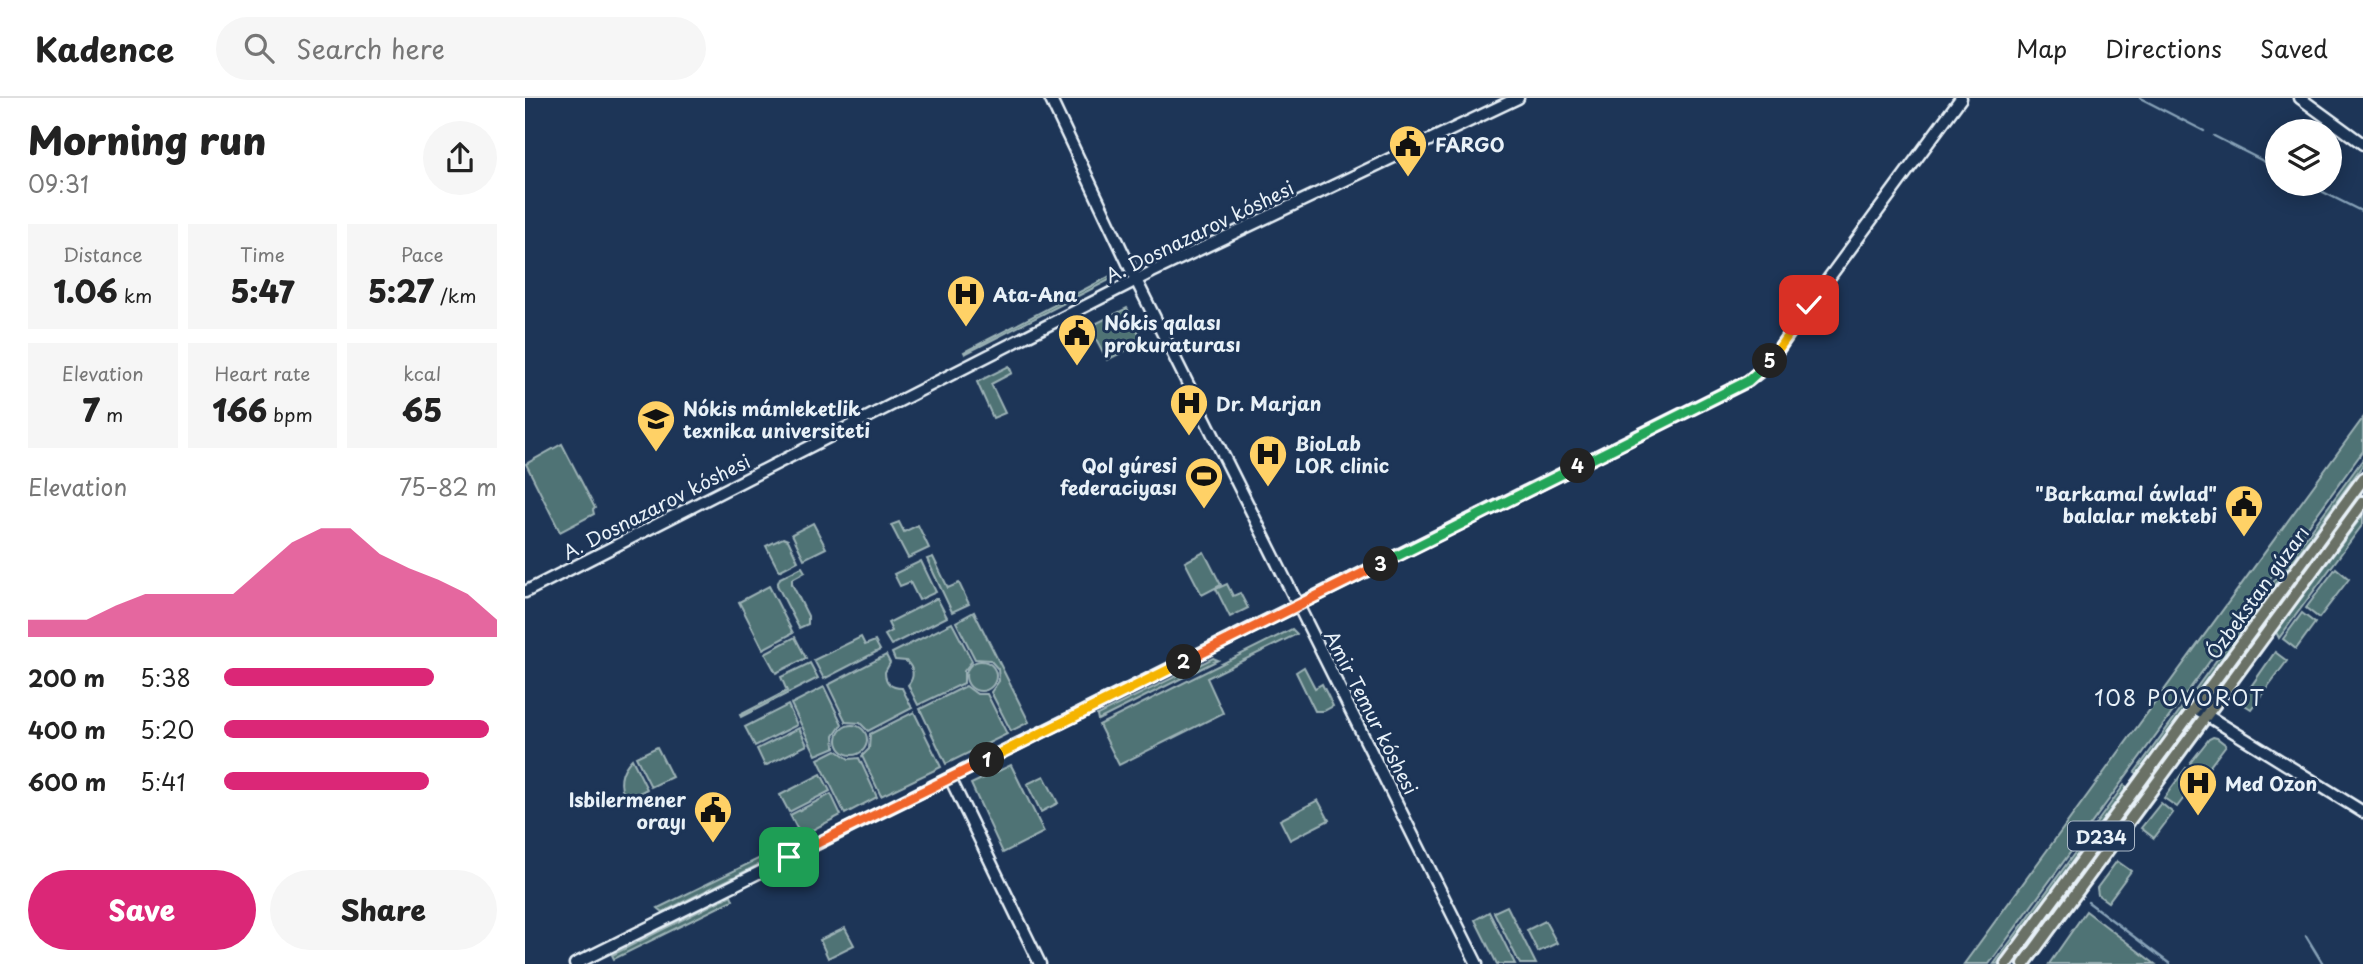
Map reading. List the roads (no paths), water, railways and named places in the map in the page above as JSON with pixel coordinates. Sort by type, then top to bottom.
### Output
[{"type":"main road","name":"Amir Temur kóshesi","points":[[1050,98],[1136,280],[1477,964]]},
{"type":"main road","name":"A. Dosnazarov kóshesi","points":[[525,592],[1136,280],[1518,98]]},
{"type":"main road","points":[[575,964],[1748,381],[1767,366],[1800,316],[1961,98]]},
{"type":"main road","points":[[2301,98],[2363,144]]},
{"type":"main road","name":"Ózbekstan gúzarı","points":[[2007,964],[2363,479]]},
{"type":"main road","name":"Ózbekstan gúzarı","points":[[2024,964],[2363,502]]},
{"type":"main road","points":[[2195,708],[2363,812]]},
{"type":"main road","points":[[950,778],[1040,964]]},
{"type":"waterway","points":[[2140,98],[2204,131]]},
{"type":"waterway","points":[[2214,136],[2265,162]]},
{"type":"waterway","points":[[2331,196],[2363,212]]},
{"type":"waterway","points":[[2088,902],[2170,964]]},
{"type":"waterway","points":[[2306,936],[2323,964]]},
{"type":"place","name":"FARGO","points":[[1408,178]]},
{"type":"place","name":"Ata-Ana","points":[[966,328]]},
{"type":"place","name":"Nókis qalası prokuraturası","points":[[1077,367]]},
{"type":"place","name":"Dr. Marjan","points":[[1189,437]]},
{"type":"place","name":"Nókis mámleketlik texnika universiteti","points":[[656,453]]},
{"type":"place","name":"BioLab LOR clinic","points":[[1268,488]]},
{"type":"place","name":"Qol gúresi federaciyası","points":[[1204,510]]},
{"type":"place","name":"\"Barkamal áwlad\" balalar mektebi","points":[[2244,538]]},
{"type":"place","name":"Med Ozon","points":[[2198,817]]},
{"type":"place","name":"Isbilermener orayı","points":[[713,844]]},
{"type":"district","name":"108 POVOROT","points":[[2180,697]]}]
